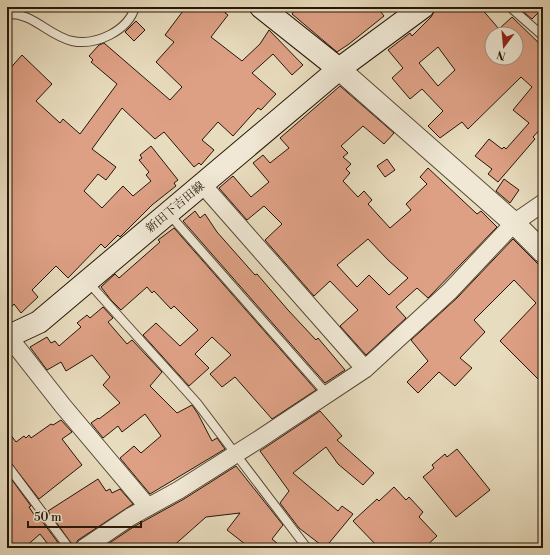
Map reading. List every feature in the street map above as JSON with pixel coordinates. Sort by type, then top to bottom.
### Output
[{"type":"main road","points":[[261,7],[339,69]]},
{"type":"main road","name":"新田下吉田線","points":[[8,337],[40,322],[339,69],[422,7]]},
{"type":"street","points":[[339,69],[514,224],[543,252]]},
{"type":"street","points":[[202,184],[365,368]]},
{"type":"street","points":[[89,547],[148,507],[179,490],[365,368],[450,291],[514,224],[543,203]]},
{"type":"street","points":[[8,337],[63,406],[148,507]]},
{"type":"lane","points":[[7,14],[26,17],[72,41],[89,40],[114,34],[133,14],[135,7]]},
{"type":"lane","points":[[510,7],[543,36]]},
{"type":"lane","points":[[168,213],[327,394]]},
{"type":"lane","points":[[87,282],[197,402],[307,548]]},
{"type":"lane","points":[[7,465],[69,548]]},
{"type":"building","points":[[186,7],[230,7],[225,13],[228,15],[211,37],[242,61],[260,44],[269,30],[303,65],[292,75],[273,54],[252,73],[276,94],[261,110],[258,108],[233,136],[218,122],[202,140],[214,150],[201,165],[199,163],[194,167],[164,132],[155,139],[122,108],[92,149],[116,167],[106,180],[98,174],[84,191],[102,208],[123,186],[133,196],[151,181],[146,175],[149,172],[139,160],[142,158],[140,155],[151,146],[178,180],[174,183],[176,186],[152,205],[120,237],[118,235],[105,248],[101,244],[68,278],[56,266],[32,290],[38,297],[21,313],[14,304],[7,312],[7,72],[22,55],[52,84],[36,101],[60,123],[63,119],[80,134],[117,84],[91,62],[93,60],[89,56],[99,45],[104,43],[170,100],[182,87],[156,62],[174,42],[165,35]]},
{"type":"building","points":[[297,7],[377,7],[384,16],[337,52],[292,14]]},
{"type":"building","points":[[437,7],[480,7],[496,26],[484,26],[484,66],[524,66],[524,29],[543,47],[543,126],[533,137],[535,139],[498,182],[488,174],[492,169],[475,156],[489,139],[502,149],[504,147],[506,149],[529,123],[513,110],[532,87],[521,77],[468,129],[462,122],[440,138],[428,126],[443,111],[422,89],[410,99],[392,78],[403,68],[388,50],[410,33],[412,36],[431,17]],"holes":[[[438,47],[455,70],[438,86],[419,63]]]},
{"type":"building","points":[[524,7],[543,8],[532,19],[521,10]]},
{"type":"building","points":[[512,17],[521,26],[502,26]]},
{"type":"building","points":[[136,21],[145,30],[134,41],[125,32]]},
{"type":"building","points":[[340,86],[394,133],[384,144],[363,126],[341,146],[348,153],[343,157],[351,164],[346,169],[350,173],[343,181],[358,197],[364,191],[372,200],[368,204],[390,228],[411,210],[406,204],[427,184],[420,177],[428,168],[477,214],[481,211],[497,227],[428,298],[417,288],[396,307],[406,318],[366,355],[340,326],[358,310],[330,281],[314,296],[265,240],[282,224],[264,206],[247,220],[219,188],[233,176],[251,197],[269,182],[253,163],[263,155],[270,163],[289,148],[280,138]],"holes":[[[368,239],[408,278],[389,295],[369,275],[357,287],[337,265]]]},
{"type":"building","points":[[387,159],[395,170],[385,177],[377,166]]},
{"type":"building","points":[[504,179],[519,190],[510,203],[496,191]]},
{"type":"building","points":[[195,211],[200,218],[205,214],[217,232],[255,275],[257,274],[316,340],[318,338],[345,370],[325,383],[183,221]]},
{"type":"building","points":[[174,228],[316,390],[272,419],[235,377],[222,387],[210,374],[231,355],[212,337],[195,354],[209,368],[189,386],[143,335],[156,323],[180,346],[198,330],[174,306],[171,309],[154,291],[152,293],[147,287],[121,310],[111,300],[101,287],[115,274],[119,278],[160,242],[158,240]]},
{"type":"building","points":[[513,239],[543,269],[543,384],[500,341],[536,303],[514,280],[474,320],[485,332],[460,358],[472,368],[455,386],[439,372],[418,393],[407,382],[428,361],[411,340],[457,298]]},
{"type":"building","points":[[103,307],[113,318],[108,322],[127,344],[132,340],[162,372],[150,386],[177,413],[192,405],[212,441],[217,438],[225,449],[150,494],[120,458],[134,446],[141,453],[161,436],[145,414],[122,432],[118,426],[103,438],[91,423],[98,418],[99,419],[120,403],[103,385],[110,377],[92,355],[66,371],[61,362],[47,370],[30,347],[47,337],[51,343],[55,341],[59,346],[81,327],[77,323],[87,315],[90,318]]},
{"type":"building","points":[[320,411],[342,436],[337,440],[374,473],[363,485],[338,464],[326,447],[293,473],[338,511],[342,506],[353,514],[325,548],[299,528],[280,503],[289,491],[260,451]]},
{"type":"building","points":[[61,420],[72,432],[62,439],[82,465],[39,499],[7,458],[7,430],[16,442],[24,436],[26,438],[29,435],[31,438],[51,424],[53,425]]},
{"type":"building","points":[[457,449],[490,490],[456,517],[423,477],[434,468],[432,465],[445,454],[447,457]]},
{"type":"building","points":[[236,466],[283,525],[272,539],[283,548],[250,548],[227,530],[240,513],[206,517],[171,548],[102,548],[135,526],[184,499]]},
{"type":"building","points":[[98,479],[106,491],[110,489],[112,493],[120,489],[133,504],[78,540],[74,547],[48,511]]},
{"type":"building","points":[[12,480],[31,506],[29,507],[37,519],[39,517],[62,548],[51,548],[40,534],[24,548],[7,548],[7,484]]},
{"type":"building","points":[[394,487],[406,500],[409,497],[423,512],[419,517],[437,536],[424,548],[379,548],[353,521],[377,499],[379,501]]}]
